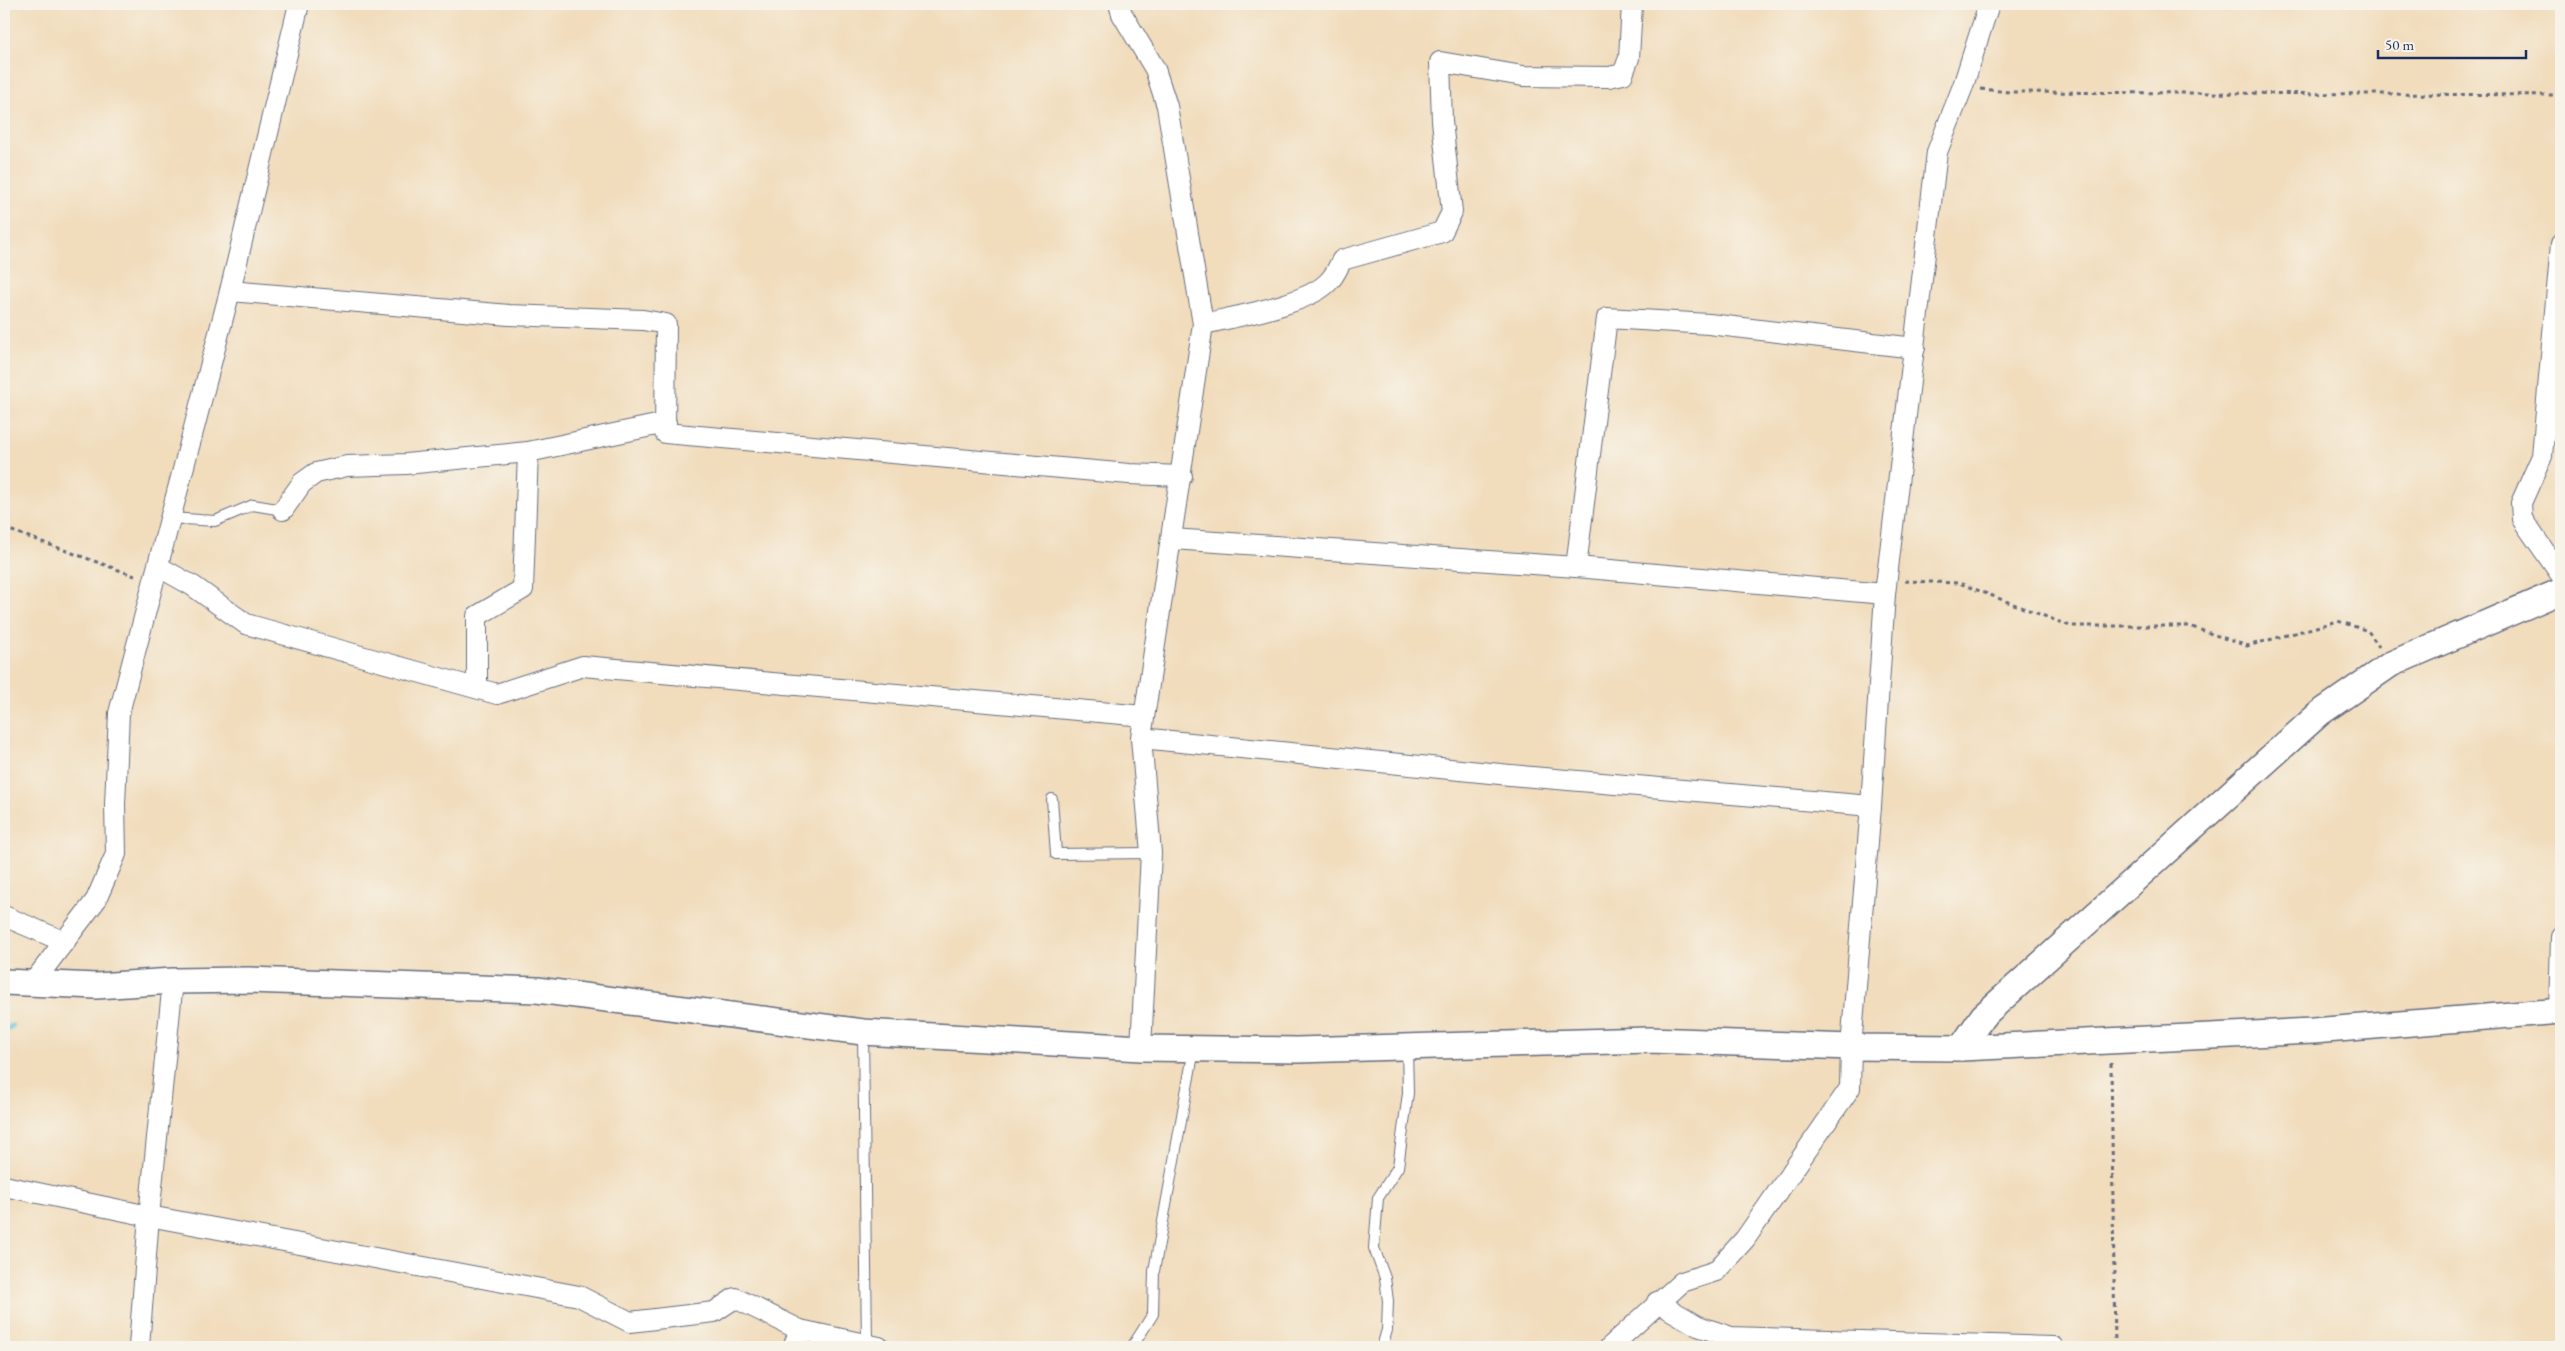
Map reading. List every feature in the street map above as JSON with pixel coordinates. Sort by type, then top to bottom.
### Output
[{"type":"street","points":[[32,984],[96,900],[116,854],[115,804],[119,713],[157,575],[170,518],[230,291],[299,4]]},
{"type":"street","points":[[1120,4],[1122,14],[1155,69],[1168,106],[1203,324],[1182,476],[1141,738],[1151,853],[1141,1048]]},
{"type":"street","points":[[1203,324],[1270,308],[1310,294],[1330,281],[1342,260],[1442,232],[1452,212],[1442,121],[1440,62],[1523,76],[1609,77],[1623,74],[1629,58],[1632,4]]},
{"type":"street","points":[[1610,1347],[1682,1282],[1716,1271],[1744,1239],[1850,1088],[1850,1047],[1872,806],[1886,587],[1937,152],[1963,86],[1989,4]]},
{"type":"street","points":[[2561,244],[2542,456],[2521,503],[2522,519],[2561,575]]},
{"type":"street","points":[[230,291],[509,315],[643,320],[666,324],[666,433],[1129,474],[1182,476]]},
{"type":"street","points":[[1576,567],[1608,318],[1709,324],[1915,348]]},
{"type":"street","points":[[283,510],[302,483],[316,473],[346,466],[406,464],[528,452],[666,423]]},
{"type":"street","points":[[477,688],[477,616],[523,589],[528,452]]},
{"type":"street","points":[[1172,539],[1886,587]]},
{"type":"street","points":[[157,575],[193,586],[246,624],[497,694],[583,666],[1144,716]]},
{"type":"street","points":[[1961,1048],[1983,1016],[2320,713],[2391,664],[2561,591]]},
{"type":"street","points":[[1141,738],[1510,775],[1872,806]]},
{"type":"street","points":[[4,916],[65,942]]},
{"type":"street","points":[[4,982],[96,986],[173,981],[248,980],[538,990],[863,1032],[1141,1048],[1297,1050],[1649,1040],[1850,1047],[1961,1048],[2313,1031],[2560,1011],[2561,937]]},
{"type":"street","points":[[139,1347],[173,981]]},
{"type":"street","points":[[4,1186],[150,1216],[580,1296],[630,1322],[714,1312],[735,1298],[796,1338],[873,1346]]},
{"type":"street","points":[[1658,1302],[1698,1326],[1731,1336],[2053,1347]]},
{"type":"lane","points":[[170,518],[215,521],[253,505],[283,510]]},
{"type":"lane","points":[[1052,799],[1056,854],[1151,853]]},
{"type":"lane","points":[[863,1032],[873,1346]]},
{"type":"lane","points":[[1382,1347],[1387,1330],[1388,1301],[1386,1278],[1374,1248],[1378,1198],[1398,1167],[1408,1093],[1407,1047]]},
{"type":"lane","points":[[1132,1347],[1153,1314],[1154,1271],[1194,1049]]},
{"type":"path","points":[[1963,86],[2009,92],[2561,95]]},
{"type":"path","points":[[4,528],[157,575]]},
{"type":"path","points":[[1886,587],[1959,583],[2070,626],[2189,626],[2247,646],[2338,621],[2368,631],[2391,664]]},
{"type":"path","points":[[2110,1042],[2115,1347]]},
{"type":"waterway","points":[[4,1032],[12,1026]]}]
